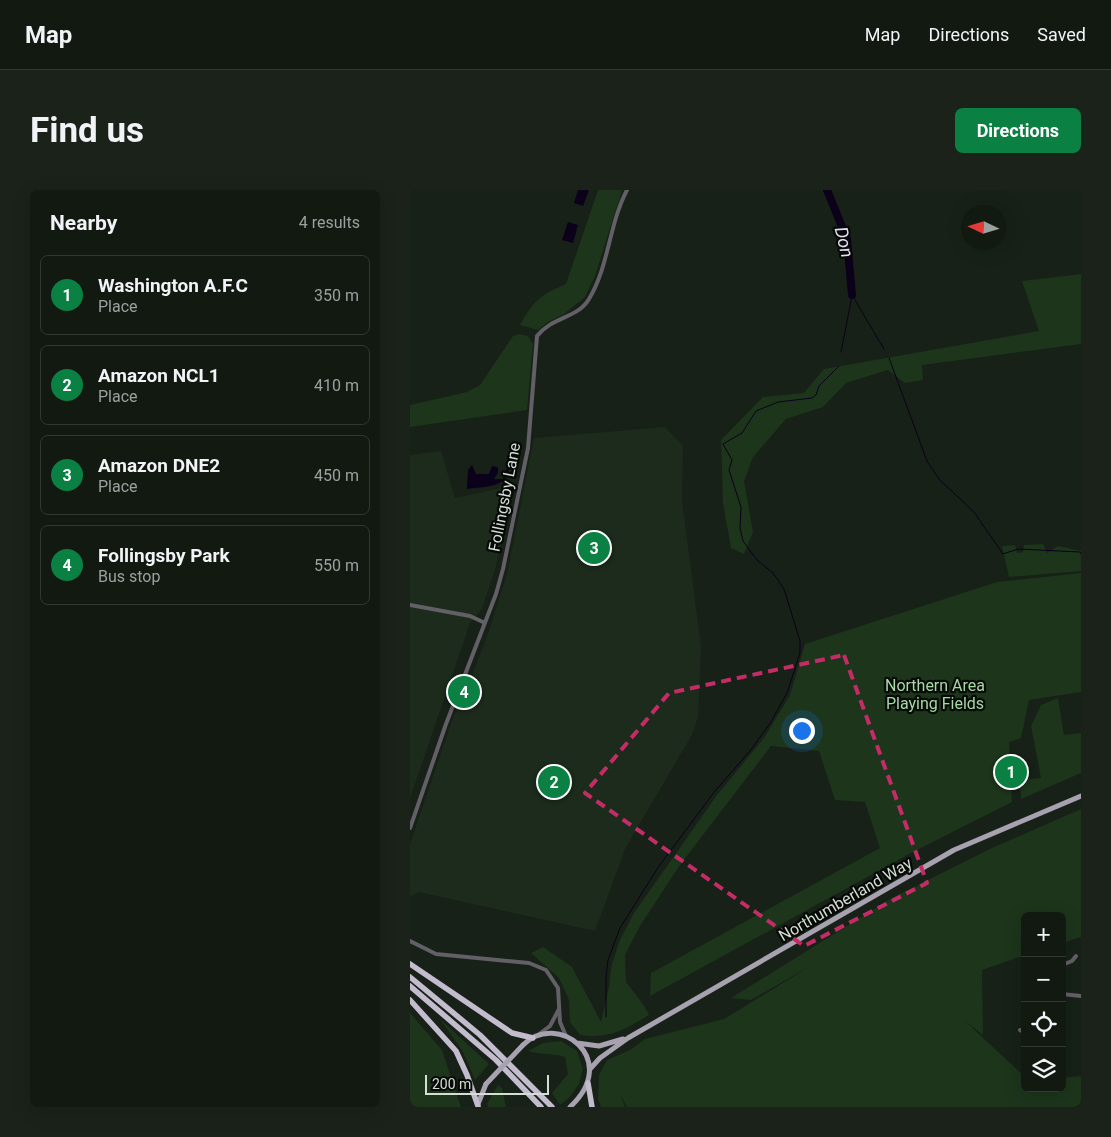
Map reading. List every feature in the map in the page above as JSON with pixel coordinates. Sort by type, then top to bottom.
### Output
[{"type":"highway","points":[[410,964],[512,1033],[535,1037]]},
{"type":"highway","points":[[410,977],[480,1034],[552,1107]]},
{"type":"highway","points":[[410,986],[496,1060],[541,1107]]},
{"type":"highway","points":[[410,1000],[456,1051],[478,1107]]},
{"type":"highway","points":[[588,1082],[592,1107]]},
{"type":"main road","name":"Northumberland Way","points":[[590,1069],[600,1058],[628,1038],[954,850],[1081,796]]},
{"type":"main road","points":[[478,1107],[479,1097],[486,1084],[523,1045],[535,1037],[566,1036],[577,1043],[586,1056],[590,1069],[584,1092],[571,1106]]},
{"type":"main road","name":"Northumberland Way","points":[[577,1043],[599,1046],[628,1038]]},
{"type":"street","name":"Follingsby Lane","points":[[410,828],[446,724],[485,623],[503,568],[528,448],[537,336],[551,322],[571,315],[589,300],[599,278],[617,214],[626,190]]},
{"type":"street","points":[[410,604],[470,616],[485,623]]},
{"type":"street","points":[[410,941],[436,954],[536,964],[546,970],[556,983],[560,993],[560,1022],[566,1036]]},
{"type":"street","points":[[1066,963],[1072,961],[1076,956]]},
{"type":"street","points":[[1066,994],[1081,996]]},
{"type":"street","points":[[535,1037],[550,1026],[560,1007]]},
{"type":"highlighted area","points":[[844,655],[927,883],[804,946],[585,793],[669,693]]},
{"type":"shaded area","points":[[578,190],[589,190],[583,206],[574,203]]},
{"type":"shaded area","points":[[568,222],[578,225],[573,243],[562,240]]},
{"type":"shaded area","points":[[665,427],[683,446],[682,500],[701,647],[698,717],[692,735],[626,847],[595,931],[419,892],[410,897],[410,844],[453,718],[468,686],[489,631],[507,574],[534,438]]},
{"type":"shaded area","points":[[441,451],[455,498],[514,485],[495,570],[482,609],[470,623],[410,799],[410,455]]},
{"type":"shaded area","points":[[472,465],[476,474],[489,474],[492,466],[498,467],[498,473],[494,479],[503,479],[504,471],[509,468],[504,480],[499,483],[487,487],[467,489],[468,470]]},
{"type":"green space","points":[[598,190],[622,190],[595,276],[585,297],[564,314],[548,322],[538,330],[520,325],[538,299],[566,284]]},
{"type":"green space","points":[[1081,274],[1081,344],[922,365],[923,380],[905,383],[888,370],[846,383],[823,407],[786,419],[753,457],[744,481],[753,532],[744,554],[731,548],[723,503],[721,440],[763,397],[804,393],[824,369],[1039,331],[1022,281]]},
{"type":"green space","points":[[519,334],[528,336],[533,344],[527,410],[410,427],[410,405],[467,392],[480,385],[513,336]]},
{"type":"green space","points":[[1043,544],[1047,553],[1058,546],[1081,551],[1081,571],[1009,577],[1002,546],[1015,545],[1017,553],[1023,552],[1024,545]]},
{"type":"green space","name":"Northern Area Playing Fields","points":[[1081,573],[1081,692],[1029,700],[1021,738],[1009,742],[1012,802],[911,853],[650,996],[651,973],[880,848],[865,802],[835,800],[819,751],[771,746],[680,865],[640,926],[625,955],[626,982],[649,1015],[616,1032],[600,1036],[580,1035],[570,1022],[569,1000],[559,978],[531,953],[543,947],[572,967],[601,1022],[611,968],[619,942],[634,913],[717,795],[764,738],[790,695],[805,644],[997,582]]},
{"type":"green space","points":[[1058,698],[1064,735],[1081,733],[1081,773],[1021,799],[1020,780],[1041,778],[1031,726],[1041,705]]},
{"type":"green space","points":[[1081,809],[1081,937],[1066,942],[1066,912],[1021,912],[1021,956],[982,970],[983,1035],[965,1021],[1021,1073],[1021,1092],[1066,1092],[1066,1078],[1081,1076],[1081,1107],[627,1107],[620,1094],[625,1107],[601,1107],[598,1099],[599,1075],[607,1060],[630,1050],[645,1039],[724,1019],[812,965],[751,1000],[731,998],[892,898],[992,848]]},
{"type":"green space","points":[[410,1013],[442,1050],[461,1107],[410,1107]]},
{"type":"green space","points":[[440,1019],[489,1064],[475,1080],[463,1052]]},
{"type":"green space","points":[[561,1041],[577,1051],[583,1069],[579,1084],[569,1098],[560,1105],[552,1093],[568,1074],[565,1057],[528,1051],[543,1043]]},
{"type":"green space","points":[[498,1085],[502,1088],[506,1107],[488,1107],[487,1104]]},
{"type":"waterway","name":"Don","points":[[827,190],[847,239],[852,295]]},
{"type":"waterway","points":[[852,295],[884,349]]},
{"type":"waterway","points":[[841,352],[852,296]]},
{"type":"waterway","points":[[889,358],[927,461],[939,479],[974,512],[1003,554],[1018,549],[1080,552],[1081,554]]},
{"type":"waterway","points":[[606,1017],[608,960],[620,928],[659,866],[715,791],[750,751],[771,722],[787,693],[800,653],[800,641],[784,589],[773,573],[757,560],[743,541],[740,528],[741,507],[729,470],[732,460],[723,444],[742,433],[756,411],[778,402],[812,398],[816,395],[819,386],[839,366]]},
{"type":"place","name":"Amazon DNE2","points":[[594,548]]},
{"type":"place","name":"Follingsby Park","points":[[464,692]]},
{"type":"place","name":"Washington A.F.C","points":[[1011,772]]},
{"type":"place","name":"Amazon NCL1","points":[[554,782]]}]
